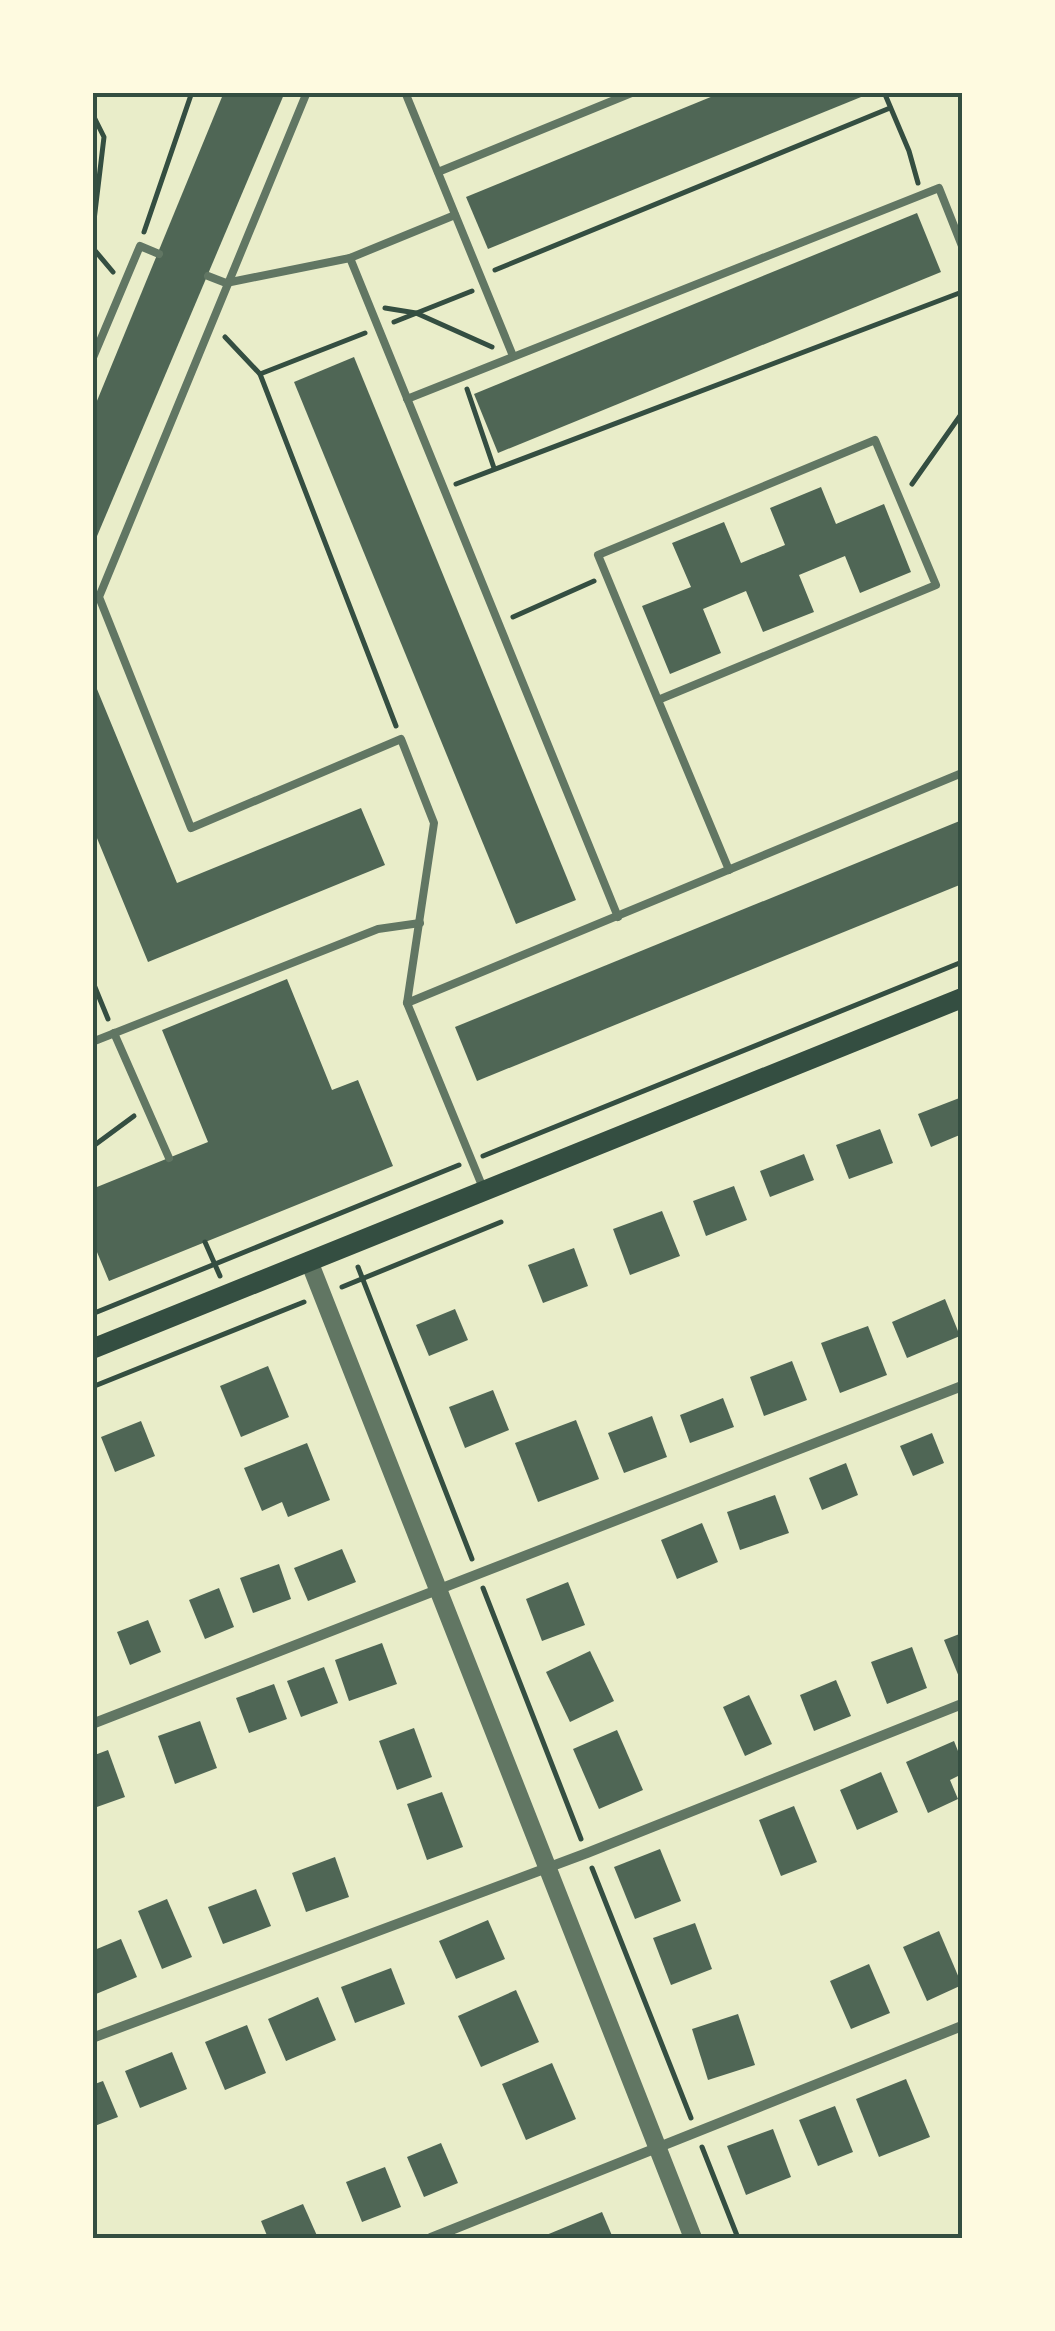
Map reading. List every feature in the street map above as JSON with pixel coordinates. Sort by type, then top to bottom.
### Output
[{"type":"main road","points":[[95,1341],[310,1262],[962,998]]},
{"type":"street","points":[[310,1262],[693,2238]]},
{"type":"street","points":[[92,1724],[962,1386]]},
{"type":"street","points":[[92,2038],[587,1852],[962,1704]]},
{"type":"street","points":[[431,2238],[962,2026]]},
{"type":"lane","points":[[307,92],[99,597],[191,828],[401,739],[434,823],[407,1003],[484,1191]]},
{"type":"lane","points":[[406,92],[513,356]]},
{"type":"lane","points":[[438,172],[634,92]]},
{"type":"lane","points":[[408,399],[939,188],[962,246]]},
{"type":"lane","points":[[208,276],[226,283],[350,258],[455,216]]},
{"type":"lane","points":[[92,360],[140,246],[158,254]]},
{"type":"lane","points":[[350,258],[618,917]]},
{"type":"lane","points":[[658,700],[936,585],[876,440],[598,555],[728,870]]},
{"type":"lane","points":[[407,1003],[962,773]]},
{"type":"lane","points":[[92,1042],[378,929],[420,922]]},
{"type":"lane","points":[[114,1033],[168,1158]]},
{"type":"path","points":[[140,246],[192,92]]},
{"type":"path","points":[[884,92],[909,151],[922,195]]},
{"type":"path","points":[[480,276],[890,108]]},
{"type":"path","points":[[92,113],[104,137],[92,237]]},
{"type":"path","points":[[92,247],[123,285]]},
{"type":"path","points":[[260,374],[484,287]]},
{"type":"path","points":[[444,489],[962,292]]},
{"type":"path","points":[[369,306],[416,313],[513,356]]},
{"type":"path","points":[[210,322],[260,374],[401,739]]},
{"type":"path","points":[[462,377],[494,468]]},
{"type":"path","points":[[900,499],[962,417]]},
{"type":"path","points":[[498,623],[606,576]]},
{"type":"path","points":[[92,1314],[962,962]]},
{"type":"path","points":[[92,980],[114,1033]]},
{"type":"path","points":[[92,1147],[147,1108]]},
{"type":"path","points":[[92,1388],[501,1222]]},
{"type":"path","points":[[206,1242],[225,1286]]},
{"type":"path","points":[[349,1246],[738,2238]]},
{"type":"building","points":[[224,92],[285,92],[92,548],[92,413]]},
{"type":"building","points":[[723,92],[866,95],[488,249],[466,197]]},
{"type":"building","points":[[917,213],[941,272],[498,453],[474,394]]},
{"type":"building","points":[[354,357],[576,900],[516,924],[294,382]]},
{"type":"building","points":[[821,487],[836,524],[884,504],[911,572],[860,593],[845,556],[799,575],[814,612],[763,632],[746,591],[703,609],[721,653],[670,674],[642,606],[691,587],[672,543],[724,522],[741,563],[785,545],[770,508]]},
{"type":"building","points":[[92,677],[177,883],[361,808],[385,865],[148,962],[92,826]]},
{"type":"building","points":[[962,820],[962,884],[477,1081],[455,1027]]},
{"type":"building","points":[[287,979],[332,1090],[358,1080],[393,1166],[109,1281],[92,1240],[92,1189],[208,1142],[162,1030]]},
{"type":"building","points":[[962,1097],[962,1134],[931,1147],[918,1114]]},
{"type":"building","points":[[880,1129],[893,1163],[849,1179],[836,1145]]},
{"type":"building","points":[[804,1154],[814,1180],[770,1197],[760,1171]]},
{"type":"building","points":[[734,1186],[747,1220],[706,1236],[693,1201]]},
{"type":"building","points":[[662,1211],[680,1256],[630,1275],[613,1229]]},
{"type":"building","points":[[574,1248],[588,1286],[543,1303],[528,1265]]},
{"type":"building","points":[[945,1299],[960,1336],[907,1358],[892,1322]]},
{"type":"building","points":[[455,1309],[468,1340],[429,1356],[416,1325]]},
{"type":"building","points":[[868,1326],[887,1375],[840,1393],[821,1343]]},
{"type":"building","points":[[792,1361],[807,1400],[764,1416],[750,1377]]},
{"type":"building","points":[[268,1366],[289,1417],[241,1437],[220,1386]]},
{"type":"building","points":[[493,1390],[509,1430],[465,1448],[449,1407]]},
{"type":"building","points":[[723,1398],[734,1427],[690,1443],[680,1415]]},
{"type":"building","points":[[652,1416],[667,1457],[624,1473],[608,1433]]},
{"type":"building","points":[[576,1420],[599,1479],[538,1502],[515,1443]]},
{"type":"building","points":[[141,1421],[155,1456],[115,1472],[101,1437]]},
{"type":"building","points":[[932,1433],[944,1463],[913,1476],[900,1446]]},
{"type":"building","points":[[307,1443],[330,1500],[288,1517],[282,1502],[262,1511],[244,1468]]},
{"type":"building","points":[[846,1463],[858,1495],[822,1510],[809,1478]]},
{"type":"building","points":[[775,1495],[789,1533],[740,1550],[727,1512]]},
{"type":"building","points":[[702,1523],[718,1562],[677,1579],[661,1540]]},
{"type":"building","points":[[342,1549],[356,1582],[308,1601],[294,1568]]},
{"type":"building","points":[[279,1564],[291,1599],[253,1613],[240,1578]]},
{"type":"building","points":[[568,1582],[585,1625],[542,1641],[526,1599]]},
{"type":"building","points":[[219,1588],[234,1627],[205,1639],[189,1600]]},
{"type":"building","points":[[148,1620],[161,1652],[130,1665],[117,1632]]},
{"type":"building","points":[[962,1633],[962,1675],[959,1677],[944,1640]]},
{"type":"building","points":[[382,1643],[397,1684],[349,1701],[335,1660]]},
{"type":"building","points":[[912,1647],[927,1688],[887,1704],[871,1662]]},
{"type":"building","points":[[590,1651],[614,1701],[570,1722],[546,1672]]},
{"type":"building","points":[[324,1667],[338,1703],[301,1717],[287,1681]]},
{"type":"building","points":[[836,1680],[851,1716],[814,1731],[800,1695]]},
{"type":"building","points":[[274,1684],[287,1719],[249,1733],[236,1698]]},
{"type":"building","points":[[749,1695],[772,1744],[745,1756],[723,1707]]},
{"type":"building","points":[[200,1721],[217,1768],[175,1784],[158,1736]]},
{"type":"building","points":[[414,1728],[432,1777],[397,1790],[379,1741]]},
{"type":"building","points":[[617,1730],[643,1790],[599,1809],[573,1749]]},
{"type":"building","points":[[954,1741],[962,1761],[962,1774],[950,1780],[958,1799],[928,1813],[906,1762]]},
{"type":"building","points":[[108,1750],[125,1797],[94,1808],[92,1756]]},
{"type":"building","points":[[881,1772],[898,1812],[857,1830],[840,1790]]},
{"type":"building","points":[[442,1792],[463,1847],[427,1860],[407,1804]]},
{"type":"building","points":[[794,1806],[817,1862],[781,1876],[759,1820]]},
{"type":"building","points":[[660,1849],[681,1901],[635,1919],[614,1867]]},
{"type":"building","points":[[335,1857],[349,1897],[306,1912],[292,1873]]},
{"type":"building","points":[[256,1889],[271,1926],[223,1944],[208,1907]]},
{"type":"building","points":[[167,1899],[192,1957],[162,1969],[138,1911]]},
{"type":"building","points":[[488,1920],[505,1959],[456,1979],[439,1941]]},
{"type":"building","points":[[695,1923],[712,1969],[671,1985],[653,1938]]},
{"type":"building","points":[[939,1931],[962,1985],[927,2001],[903,1947]]},
{"type":"building","points":[[121,1939],[137,1977],[96,1994],[92,1985],[92,1951]]},
{"type":"building","points":[[869,1964],[890,2013],[851,2029],[830,1981]]},
{"type":"building","points":[[391,1968],[405,2004],[355,2023],[341,1987]]},
{"type":"building","points":[[516,1990],[539,2042],[481,2067],[458,2016]]},
{"type":"building","points":[[318,1997],[336,2040],[286,2061],[268,2019]]},
{"type":"building","points":[[738,2014],[755,2065],[708,2080],[692,2029]]},
{"type":"building","points":[[247,2025],[266,2073],[225,2090],[205,2042]]},
{"type":"building","points":[[172,2052],[187,2089],[140,2108],[125,2071]]},
{"type":"building","points":[[552,2063],[576,2119],[526,2140],[502,2084]]},
{"type":"building","points":[[906,2079],[930,2137],[879,2157],[856,2099]]},
{"type":"building","points":[[103,2081],[118,2117],[92,2127],[92,2085]]},
{"type":"building","points":[[835,2106],[853,2152],[818,2166],[799,2120]]},
{"type":"building","points":[[773,2129],[791,2177],[746,2195],[727,2146]]},
{"type":"building","points":[[441,2143],[458,2183],[424,2197],[407,2157]]},
{"type":"building","points":[[385,2167],[401,2207],[362,2222],[346,2182]]},
{"type":"building","points":[[303,2204],[318,2238],[268,2238],[261,2221]]},
{"type":"building","points":[[602,2212],[613,2238],[539,2238]]}]
